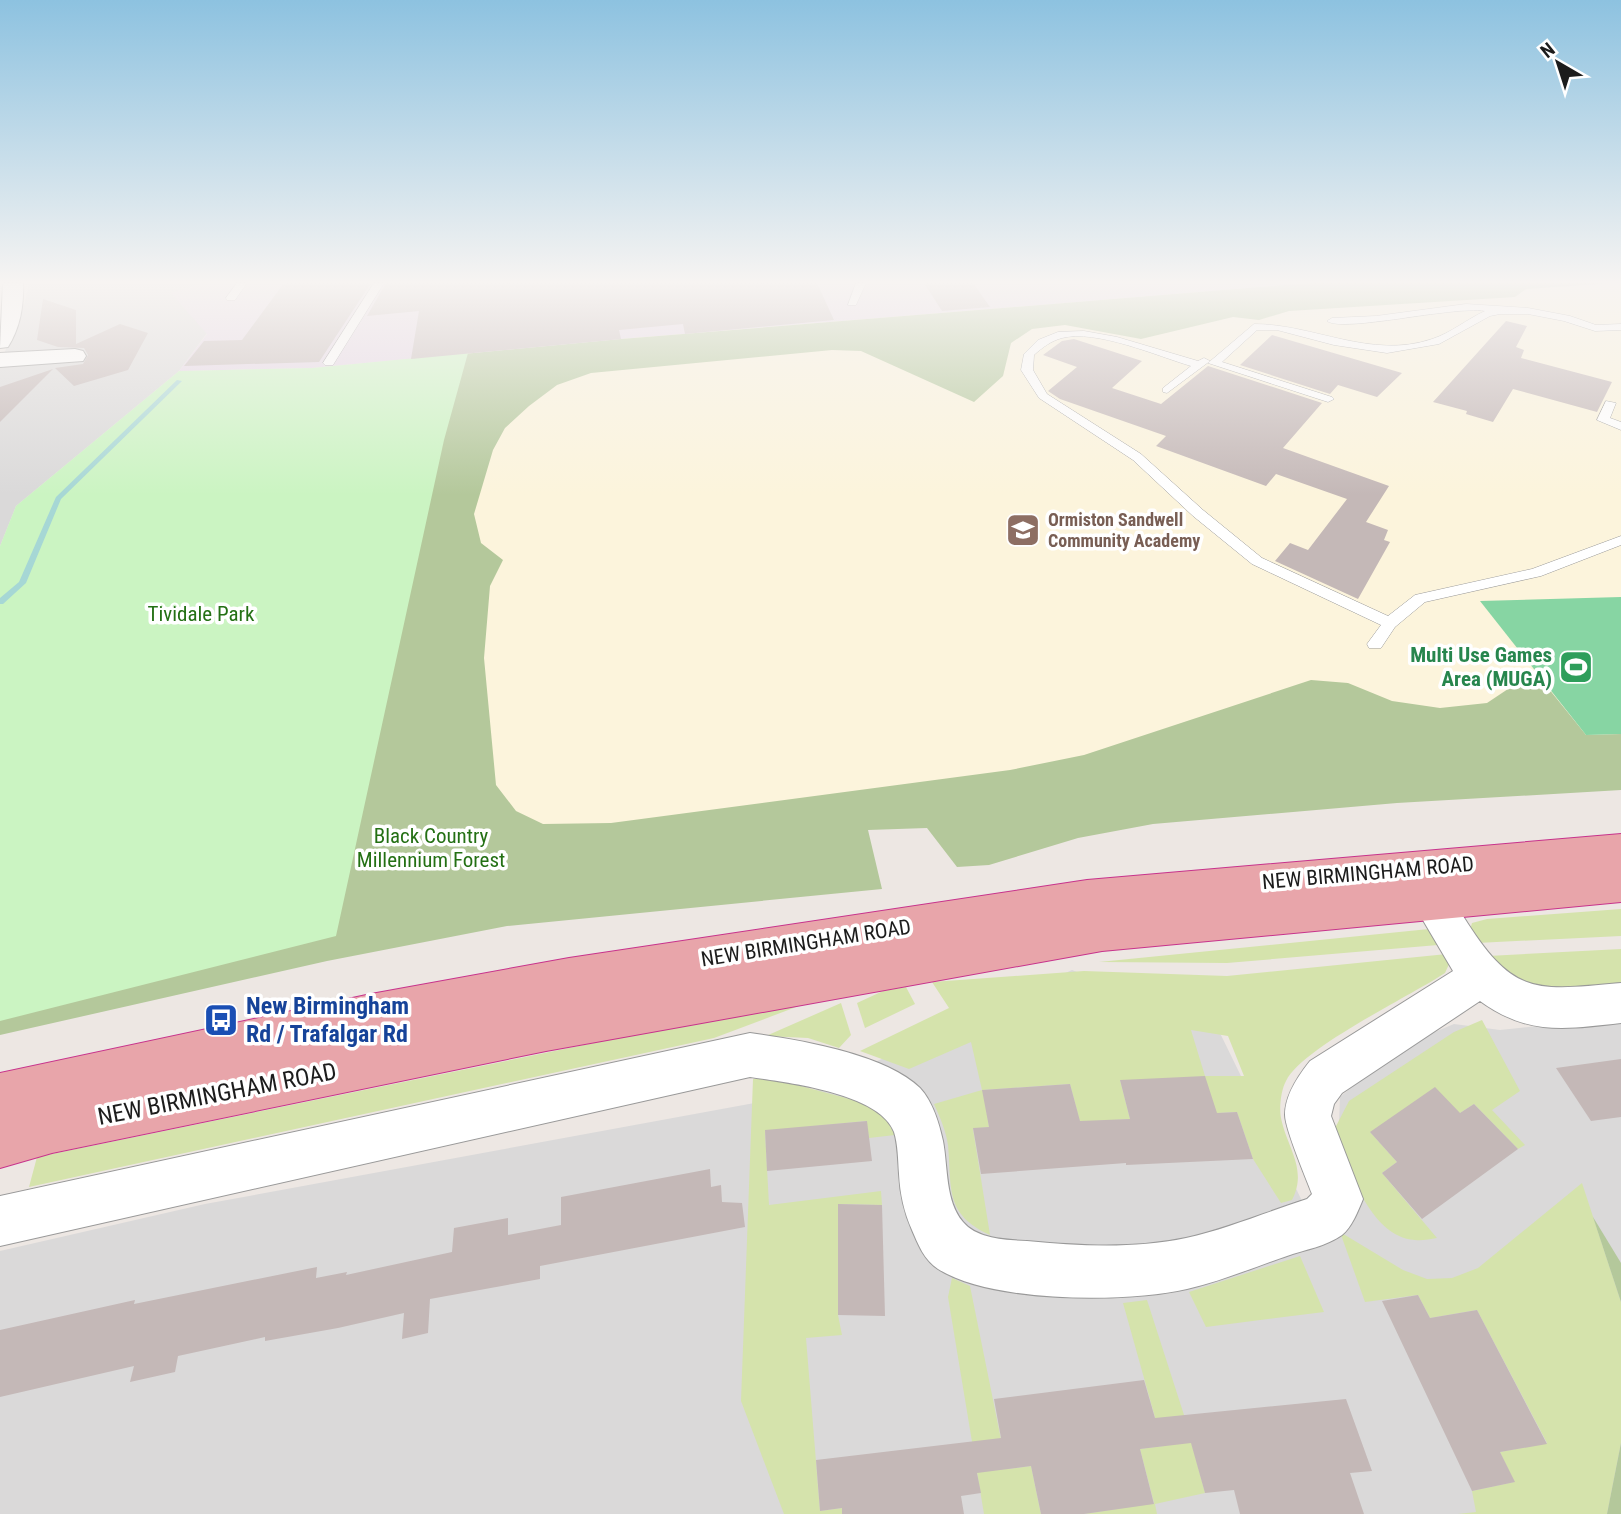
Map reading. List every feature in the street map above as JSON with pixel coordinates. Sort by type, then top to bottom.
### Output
[{"type":"highway","name":"NEW BIRMINGHAM ROAD","points":[[0,1098],[371,1017],[569,979],[1087,899],[1621,850]]},
{"type":"highway","name":"NEW BIRMINGHAM ROAD","points":[[0,1142],[66,1125],[546,1028],[1102,931],[1621,884]]},
{"type":"street","points":[[0,360],[75,356]]},
{"type":"street","name":"NEW BIRMINGHAM ROAD","points":[[1431,900],[1481,977],[1518,1002],[1550,1009],[1621,1003]]},
{"type":"street","points":[[0,1221],[750,1055],[790,1060],[843,1075],[887,1089],[903,1102],[914,1119],[928,1209],[937,1230],[955,1250],[974,1261],[1008,1266],[1126,1271],[1156,1269],[1245,1247],[1326,1216],[1338,1199],[1308,1116],[1313,1094],[1326,1077],[1481,977]]},
{"type":"lane","points":[[329,363],[335,354]]},
{"type":"lane","points":[[1029,354],[1027,370],[1043,396],[1137,457],[1198,513],[1257,561],[1390,623]]},
{"type":"lane","points":[[1162,354],[1197,364]]},
{"type":"lane","points":[[1214,363],[1224,354]]},
{"type":"lane","points":[[1167,390],[1204,360],[1328,399]]},
{"type":"lane","points":[[1610,403],[1603,420],[1621,426]]},
{"type":"lane","points":[[1375,644],[1390,623],[1420,598],[1536,573],[1621,540]]},
{"type":"shaded area","points":[[4,354],[192,354],[179,371],[16,506],[0,546],[0,363]]},
{"type":"shaded area","points":[[192,354],[465,354],[312,368],[179,371]]},
{"type":"shaded area","name":"Ormiston Sandwell Community Academy","points":[[595,354],[1621,354],[1621,738],[892,806],[336,936],[444,440]]},
{"type":"shaded area","points":[[1072,970],[1218,1029],[1305,1207],[1336,1208],[1340,1097],[1401,1046],[1454,1024],[1500,1030],[1621,1017],[1621,1514],[0,1514],[0,1251],[205,1204],[809,1093]]},
{"type":"green space","name":"Black Country Millennium Forest","points":[[467,354],[794,354],[591,373],[557,385],[529,406],[505,428],[493,450],[474,514],[481,543],[503,560],[490,586],[484,658],[496,785],[516,811],[543,824],[611,823],[1010,770],[1084,755],[1311,680],[1348,683],[1392,701],[1440,708],[1487,703],[1511,687],[1540,678],[1586,735],[1621,734],[1621,790],[1397,803],[1153,824],[1078,838],[989,865],[957,867],[927,828],[868,830],[882,889],[507,926],[327,961],[0,1035],[0,956],[411,359]]},
{"type":"green space","name":"Tividale Park","points":[[468,354],[444,440],[336,936],[0,1021],[0,546],[16,506],[179,371],[312,368]]},
{"type":"green space","name":"Black Country Millennium Forest","points":[[867,354],[1008,354],[1003,376],[974,402]]},
{"type":"green space","name":"Multi Use Games Area (MUGA)","points":[[1621,597],[1621,734],[1586,735],[1480,601]]},
{"type":"green space","points":[[1621,909],[1621,936],[1477,943],[1470,930],[1472,923],[1487,919]]},
{"type":"green space","points":[[1429,929],[1438,945],[1227,963],[1099,962]]},
{"type":"green space","points":[[1621,949],[1621,984],[1544,988],[1524,985],[1488,956]]},
{"type":"green space","points":[[1447,954],[1450,962],[1445,973],[1358,1023],[1313,1053],[1286,1081],[1280,1114],[1295,1159],[1298,1178],[1292,1200],[1281,1203],[1253,1159],[1237,1112],[1217,1113],[1120,1080],[1130,1119],[1080,1122],[1070,1084],[983,1090],[989,1127],[973,1129],[990,1235],[965,1218],[953,1198],[947,1140],[934,1104],[982,1090],[971,1042],[909,1069],[860,1051],[949,1008],[932,982],[1084,971],[1227,976]],"holes":[[[1191,1030],[1228,1036],[1244,1076],[1205,1076]]]},
{"type":"green space","points":[[906,987],[915,1004],[865,1028],[857,1003],[883,991]]},
{"type":"green space","points":[[828,995],[714,1038],[29,1187],[37,1157]]},
{"type":"green space","points":[[841,1003],[851,1035],[839,1048],[808,1038],[766,1036]]},
{"type":"green space","points":[[1482,1020],[1520,1091],[1492,1110],[1525,1145],[1518,1149],[1474,1104],[1460,1113],[1370,1132],[1397,1162],[1382,1173],[1437,1238],[1418,1240],[1399,1236],[1373,1213],[1363,1197],[1334,1130],[1349,1101],[1454,1032]]},
{"type":"green space","points":[[771,1078],[861,1102],[883,1113],[895,1135],[869,1138],[866,1121],[765,1131],[769,1205],[881,1191],[882,1205],[838,1204],[838,1315],[842,1335],[806,1338],[820,1511],[842,1508],[842,1514],[784,1514],[741,1401],[753,1079]]},
{"type":"green space","points":[[1582,1183],[1621,1302],[1621,1443],[1607,1514],[1458,1514],[1476,1512],[1472,1491],[1514,1482],[1500,1452],[1547,1443],[1477,1310],[1430,1318],[1418,1295],[1365,1302],[1340,1232],[1403,1270],[1427,1279],[1452,1278],[1478,1268]]},
{"type":"green space","points":[[1593,1217],[1621,1263],[1621,1302]]},
{"type":"green space","points":[[1300,1256],[1324,1312],[1206,1327],[1189,1292]]},
{"type":"green space","points":[[952,1278],[970,1286],[1007,1469],[1031,1466],[1041,1514],[984,1514],[948,1297]]},
{"type":"green space","points":[[1147,1300],[1184,1415],[1205,1493],[1155,1504],[1157,1514],[1084,1514],[1154,1503],[1140,1449],[1163,1446],[1123,1303]]},
{"type":"green space","points":[[1621,1443],[1621,1514],[1607,1514]]},
{"type":"building","points":[[137,354],[128,370],[74,386],[55,368],[83,364],[88,355]]},
{"type":"building","points":[[194,354],[324,354],[319,362],[184,366]]},
{"type":"building","points":[[412,354],[467,354],[411,359]]},
{"type":"building","points":[[1119,354],[1142,361],[1112,388],[1161,404],[1208,366],[1322,403],[1283,448],[1389,486],[1366,522],[1388,530],[1384,540],[1390,542],[1358,599],[1275,561],[1290,543],[1308,550],[1347,499],[1276,474],[1266,486],[1156,446],[1166,436],[1060,399],[1048,391],[1077,367],[1043,355]]},
{"type":"building","points":[[1252,354],[1336,354],[1402,373],[1377,397],[1338,385],[1330,394],[1240,365]]},
{"type":"building","points":[[1477,354],[1523,354],[1521,358],[1612,382],[1597,412],[1513,389],[1493,422],[1466,414],[1467,411],[1433,402]]},
{"type":"building","points":[[53,369],[0,422],[0,387]]},
{"type":"building","points":[[1621,1059],[1621,1117],[1591,1121],[1556,1068]]},
{"type":"building","points":[[1205,1076],[1217,1113],[1237,1112],[1253,1159],[1126,1163],[981,1174],[973,1128],[989,1127],[982,1090],[1070,1084],[1080,1121],[1130,1119],[1120,1080]]},
{"type":"building","points":[[1435,1087],[1460,1113],[1474,1104],[1518,1149],[1422,1219],[1382,1173],[1397,1162],[1370,1132]]},
{"type":"building","points":[[867,1121],[872,1161],[767,1171],[765,1130]]},
{"type":"building","points":[[710,1169],[711,1187],[721,1185],[722,1202],[742,1203],[745,1227],[540,1266],[540,1279],[430,1299],[428,1333],[402,1339],[404,1313],[265,1341],[265,1337],[178,1356],[175,1372],[130,1382],[134,1366],[0,1397],[0,1330],[135,1300],[134,1304],[317,1267],[316,1278],[347,1272],[346,1275],[452,1252],[454,1228],[508,1218],[508,1235],[561,1225],[561,1197]]},
{"type":"building","points":[[838,1204],[882,1205],[885,1316],[838,1315]]},
{"type":"building","points":[[1418,1295],[1430,1318],[1477,1310],[1547,1444],[1500,1452],[1515,1482],[1472,1491],[1382,1301]]},
{"type":"building","points":[[1144,1380],[1155,1418],[1346,1399],[1372,1471],[1350,1473],[1364,1514],[1240,1514],[1234,1490],[1205,1493],[1191,1443],[1140,1449],[1154,1504],[1084,1514],[1041,1514],[1031,1466],[977,1473],[981,1493],[961,1496],[964,1514],[842,1514],[842,1508],[820,1511],[816,1460],[1001,1438],[994,1399]]},
{"type":"waterway","points":[[0,602],[22,583],[58,498],[179,381]]},
{"type":"place","name":"Ormiston Sandwell Community Academy","points":[[1023,530]]},
{"type":"place","name":"Multi Use Games Area (MUGA)","points":[[1576,667]]},
{"type":"place","name":"New Birmingham Rd / Trafalgar Rd","points":[[221,1020]]}]
